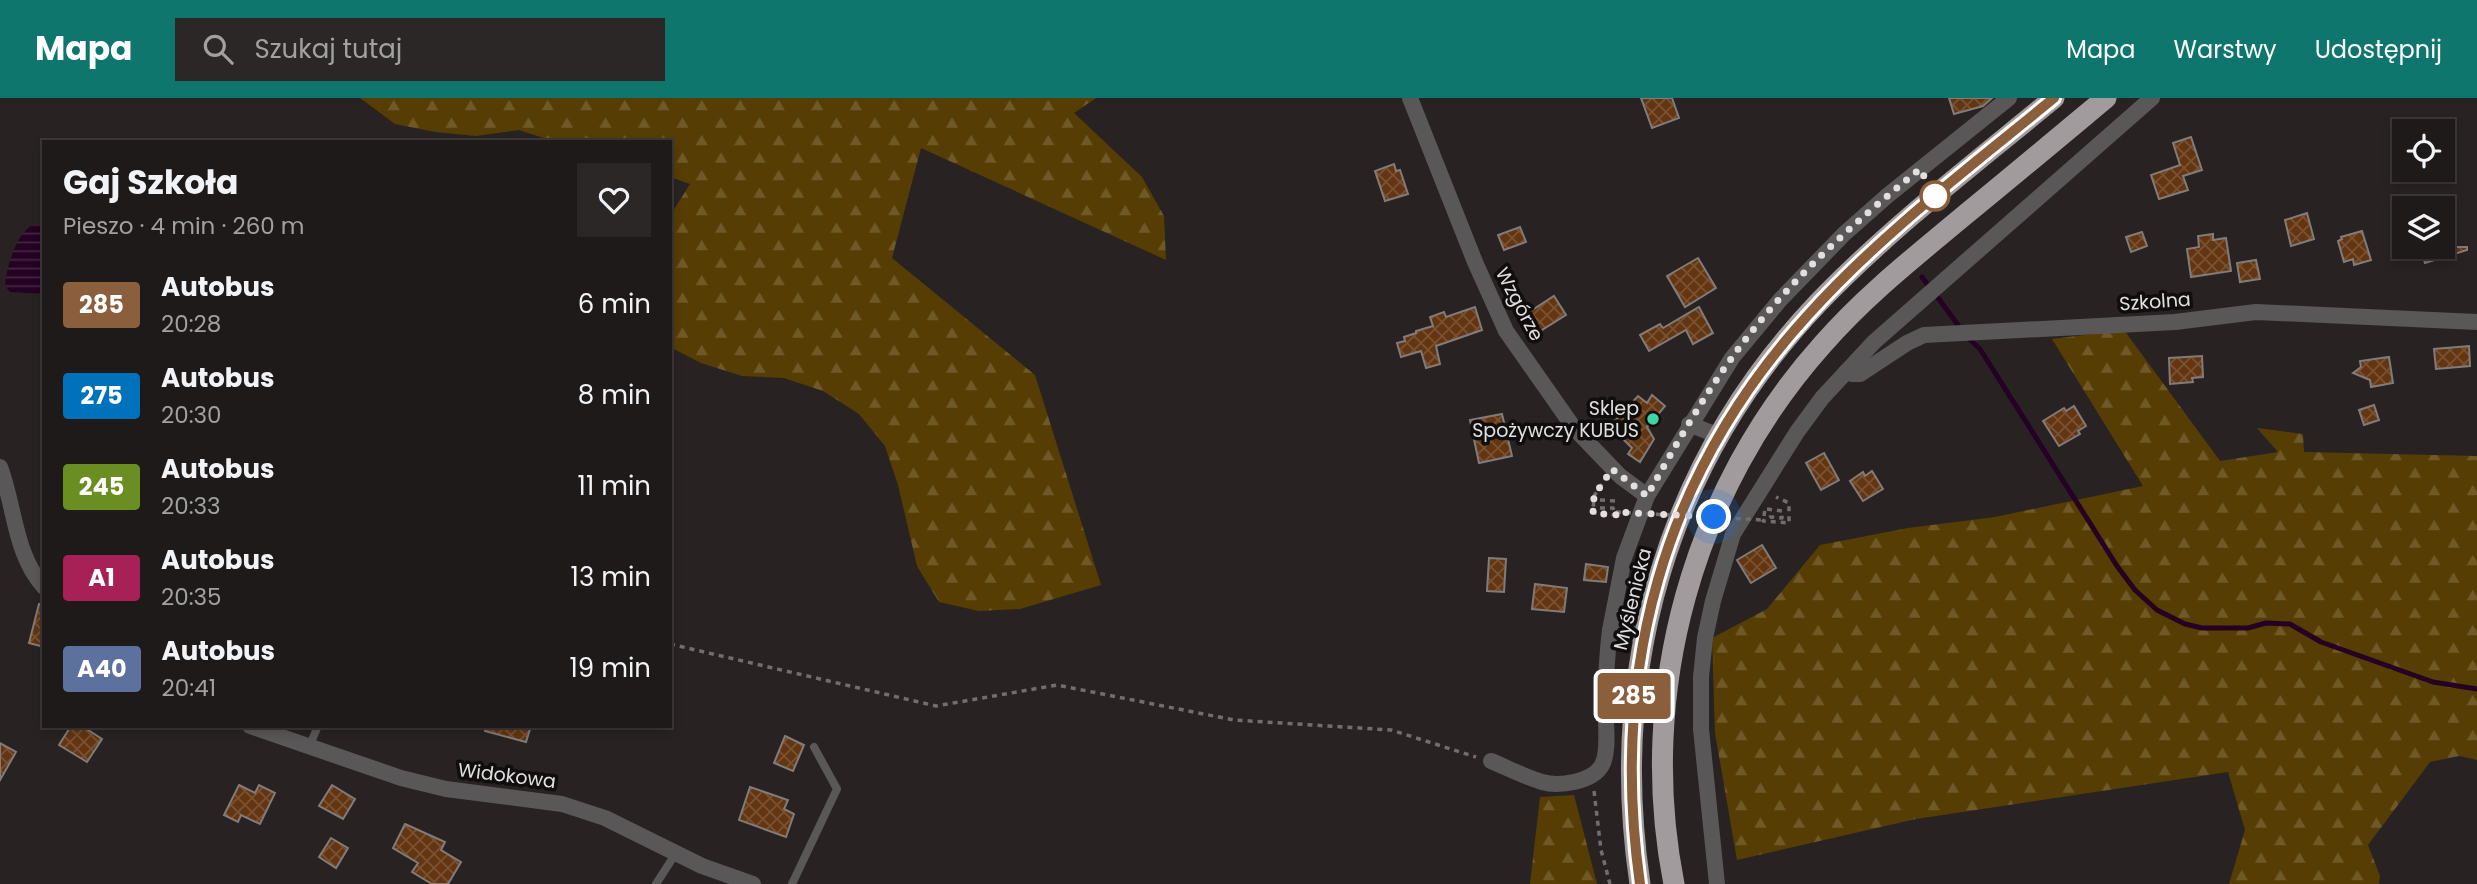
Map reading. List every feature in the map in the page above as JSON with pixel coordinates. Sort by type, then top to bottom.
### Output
[{"type":"highway","name":"Myślenicka","points":[[1640,884],[1632,820],[1630,755],[1635,689],[1644,635],[1677,523],[1719,436],[1766,365],[1830,291],[1938,194],[2054,98]]},
{"type":"highway","points":[[1674,884],[1665,823],[1662,770],[1663,731],[1671,659],[1692,571],[1716,508],[1742,456],[1786,390],[1845,320],[1899,269],[2106,98]]},
{"type":"street","name":"Wzgórze","points":[[1410,98],[1475,262],[1506,331],[1574,428],[1612,469],[1647,496]]},
{"type":"street","points":[[1491,761],[1543,782],[1563,783],[1593,775],[1604,761],[1610,630],[1624,558],[1647,496],[1689,424],[1732,358],[1812,266],[1887,196],[2010,98]]},
{"type":"street","points":[[1717,884],[1701,729],[1701,677],[1705,638],[1722,566],[1733,534],[1797,432],[1822,398],[1874,342],[2152,98]]},
{"type":"street","name":"Szkolna","points":[[1846,372],[1860,374],[1907,343],[1924,335],[1935,334],[2175,322],[2256,312],[2477,322]]},
{"type":"street","points":[[1689,424],[1719,436]]},
{"type":"street","points":[[0,467],[20,546],[42,585]]},
{"type":"street","points":[[1610,630],[1644,635]]},
{"type":"street","name":"Widokowa","points":[[256,728],[401,778],[435,786],[562,804],[605,817],[702,866],[753,884]]},
{"type":"lane","points":[[309,747],[317,728]]},
{"type":"lane","points":[[792,884],[837,789],[814,747]]},
{"type":"lane","points":[[656,884],[676,853]]},
{"type":"path","points":[[1612,469],[1594,496],[1593,513],[1616,515],[1616,510]]},
{"type":"path","points":[[1761,490],[1789,503],[1789,523],[1764,518]]},
{"type":"path","points":[[1600,500],[1616,501]]},
{"type":"path","points":[[1600,508],[1782,517],[1782,511],[1776,511]]},
{"type":"path","points":[[1765,509],[1783,511],[1782,518],[1764,518],[1765,509]]},
{"type":"path","points":[[672,644],[936,706],[1057,685],[1234,720],[1391,730],[1491,761]]},
{"type":"path","points":[[1593,775],[1601,850],[1610,884]]},
{"type":"green space","points":[[360,98],[1096,98],[1074,113],[1142,177],[1164,216],[1166,260],[921,148],[892,258],[1035,375],[1101,585],[1020,609],[979,611],[939,602],[917,566],[898,485],[885,446],[859,414],[823,391],[784,378],[742,376],[701,363],[672,348],[672,213],[690,184],[672,178],[672,140],[550,140],[519,130],[476,136],[395,124]]},
{"type":"green space","points":[[2124,330],[2220,461],[2278,452],[2257,428],[2303,434],[2304,452],[2477,456],[2477,760],[2459,756],[2430,762],[2368,845],[2380,876],[2379,884],[2229,884],[2245,830],[2228,772],[1916,819],[1737,860],[1715,733],[1712,638],[1767,609],[1820,545],[1908,528],[1995,517],[2143,486],[2052,339]]},
{"type":"green space","points":[[1574,795],[1597,884],[1530,884],[1540,797]]},
{"type":"shaded area","points":[[34,224],[42,226],[42,294],[10,292],[5,286],[10,260],[22,234]]},
{"type":"building","points":[[1641,98],[1672,98],[1679,118],[1652,128]]},
{"type":"building","points":[[1949,98],[1992,98],[1983,106],[1954,114]]},
{"type":"building","points":[[2191,137],[2202,170],[2183,176],[2188,190],[2159,199],[2151,175],[2180,165],[2173,143]]},
{"type":"building","points":[[1394,164],[1396,171],[1400,170],[1408,194],[1385,201],[1375,171]]},
{"type":"building","points":[[2307,213],[2314,239],[2291,246],[2285,220]]},
{"type":"building","points":[[1520,227],[1526,242],[1504,250],[1498,235]]},
{"type":"building","points":[[2362,231],[2371,260],[2354,265],[2353,259],[2344,262],[2338,241],[2341,237]]},
{"type":"building","points":[[2142,232],[2147,246],[2131,252],[2126,237]]},
{"type":"building","points":[[2213,234],[2213,240],[2226,238],[2231,271],[2191,277],[2187,249],[2199,247],[2198,236]]},
{"type":"building","points":[[2455,247],[2467,247],[2467,250],[2455,254]]},
{"type":"building","points":[[1698,258],[1716,288],[1685,307],[1667,276]]},
{"type":"building","points":[[2256,260],[2260,279],[2240,282],[2237,263]]},
{"type":"building","points":[[1554,296],[1566,315],[1537,333],[1526,314]]},
{"type":"building","points":[[1475,307],[1482,330],[1436,346],[1440,364],[1426,368],[1421,351],[1401,357],[1397,343],[1405,341],[1404,337],[1416,331],[1433,326],[1430,317],[1444,312],[1446,317]]},
{"type":"building","points":[[1699,307],[1713,333],[1693,344],[1686,330],[1649,351],[1640,335],[1660,324],[1663,328]]},
{"type":"building","points":[[2469,346],[2470,366],[2436,369],[2434,349]]},
{"type":"building","points":[[2202,356],[2203,377],[2192,378],[2193,382],[2170,384],[2169,358]]},
{"type":"building","points":[[2389,357],[2393,383],[2371,387],[2370,380],[2353,373],[2361,367],[2360,361]]},
{"type":"building","points":[[1652,395],[1665,406],[1647,427],[1654,439],[1640,462],[1628,454],[1632,448],[1610,426],[1638,396],[1647,403]]},
{"type":"building","points":[[2374,405],[2379,420],[2364,425],[2359,410]]},
{"type":"building","points":[[2074,406],[2086,426],[2078,431],[2080,434],[2059,446],[2043,421],[2064,408],[2066,411]]},
{"type":"building","points":[[1502,414],[1512,456],[1479,463],[1470,420]]},
{"type":"building","points":[[1824,453],[1839,480],[1821,490],[1806,463]]},
{"type":"building","points":[[1872,471],[1883,489],[1863,501],[1850,481],[1863,472],[1865,476]]},
{"type":"building","points":[[1762,545],[1776,568],[1751,583],[1737,560]]},
{"type":"building","points":[[1489,558],[1506,559],[1504,592],[1487,591]]},
{"type":"building","points":[[1586,564],[1608,567],[1606,582],[1584,580]]},
{"type":"building","points":[[1535,584],[1567,588],[1564,612],[1532,609]]},
{"type":"building","points":[[39,604],[42,604],[42,646],[29,643]]},
{"type":"building","points":[[70,728],[85,728],[102,739],[87,762],[59,745]]},
{"type":"building","points":[[486,728],[530,728],[526,742],[485,731]]},
{"type":"building","points":[[785,736],[804,745],[793,771],[774,763]]},
{"type":"building","points":[[0,743],[16,752],[0,780]]},
{"type":"building","points":[[239,785],[255,793],[259,785],[275,793],[260,824],[241,815],[238,822],[224,815]]},
{"type":"building","points":[[332,785],[355,799],[343,819],[319,806]]},
{"type":"building","points":[[750,787],[788,800],[784,809],[794,814],[786,837],[739,820]]},
{"type":"building","points":[[405,824],[445,842],[441,850],[461,862],[448,884],[432,884],[412,872],[418,863],[393,848]]},
{"type":"building","points":[[331,838],[348,848],[336,868],[319,857]]},
{"type":"waterway","points":[[1922,277],[1928,285]]},
{"type":"waterway","points":[[1936,295],[1958,325]]},
{"type":"waterway","points":[[1967,337],[1980,349],[2117,566],[2135,590],[2157,610],[2185,624],[2202,628],[2290,624],[2321,642],[2433,682],[2477,689]]},
{"type":"bus line","name":"285","points":[[1640,884],[1632,820],[1630,774],[1631,732],[1640,657],[1667,550],[1707,457],[1736,407],[1779,348],[1837,284],[1938,194],[2054,98]]},
{"type":"place","name":"Sklep Spożywczy KUBUS","points":[[1653,419]]},
{"type":"route","points":[[1714,517],[1593,513],[1594,496],[1612,469],[1647,496],[1732,358],[1812,266],[1844,234],[1920,169],[1935,196]]}]
